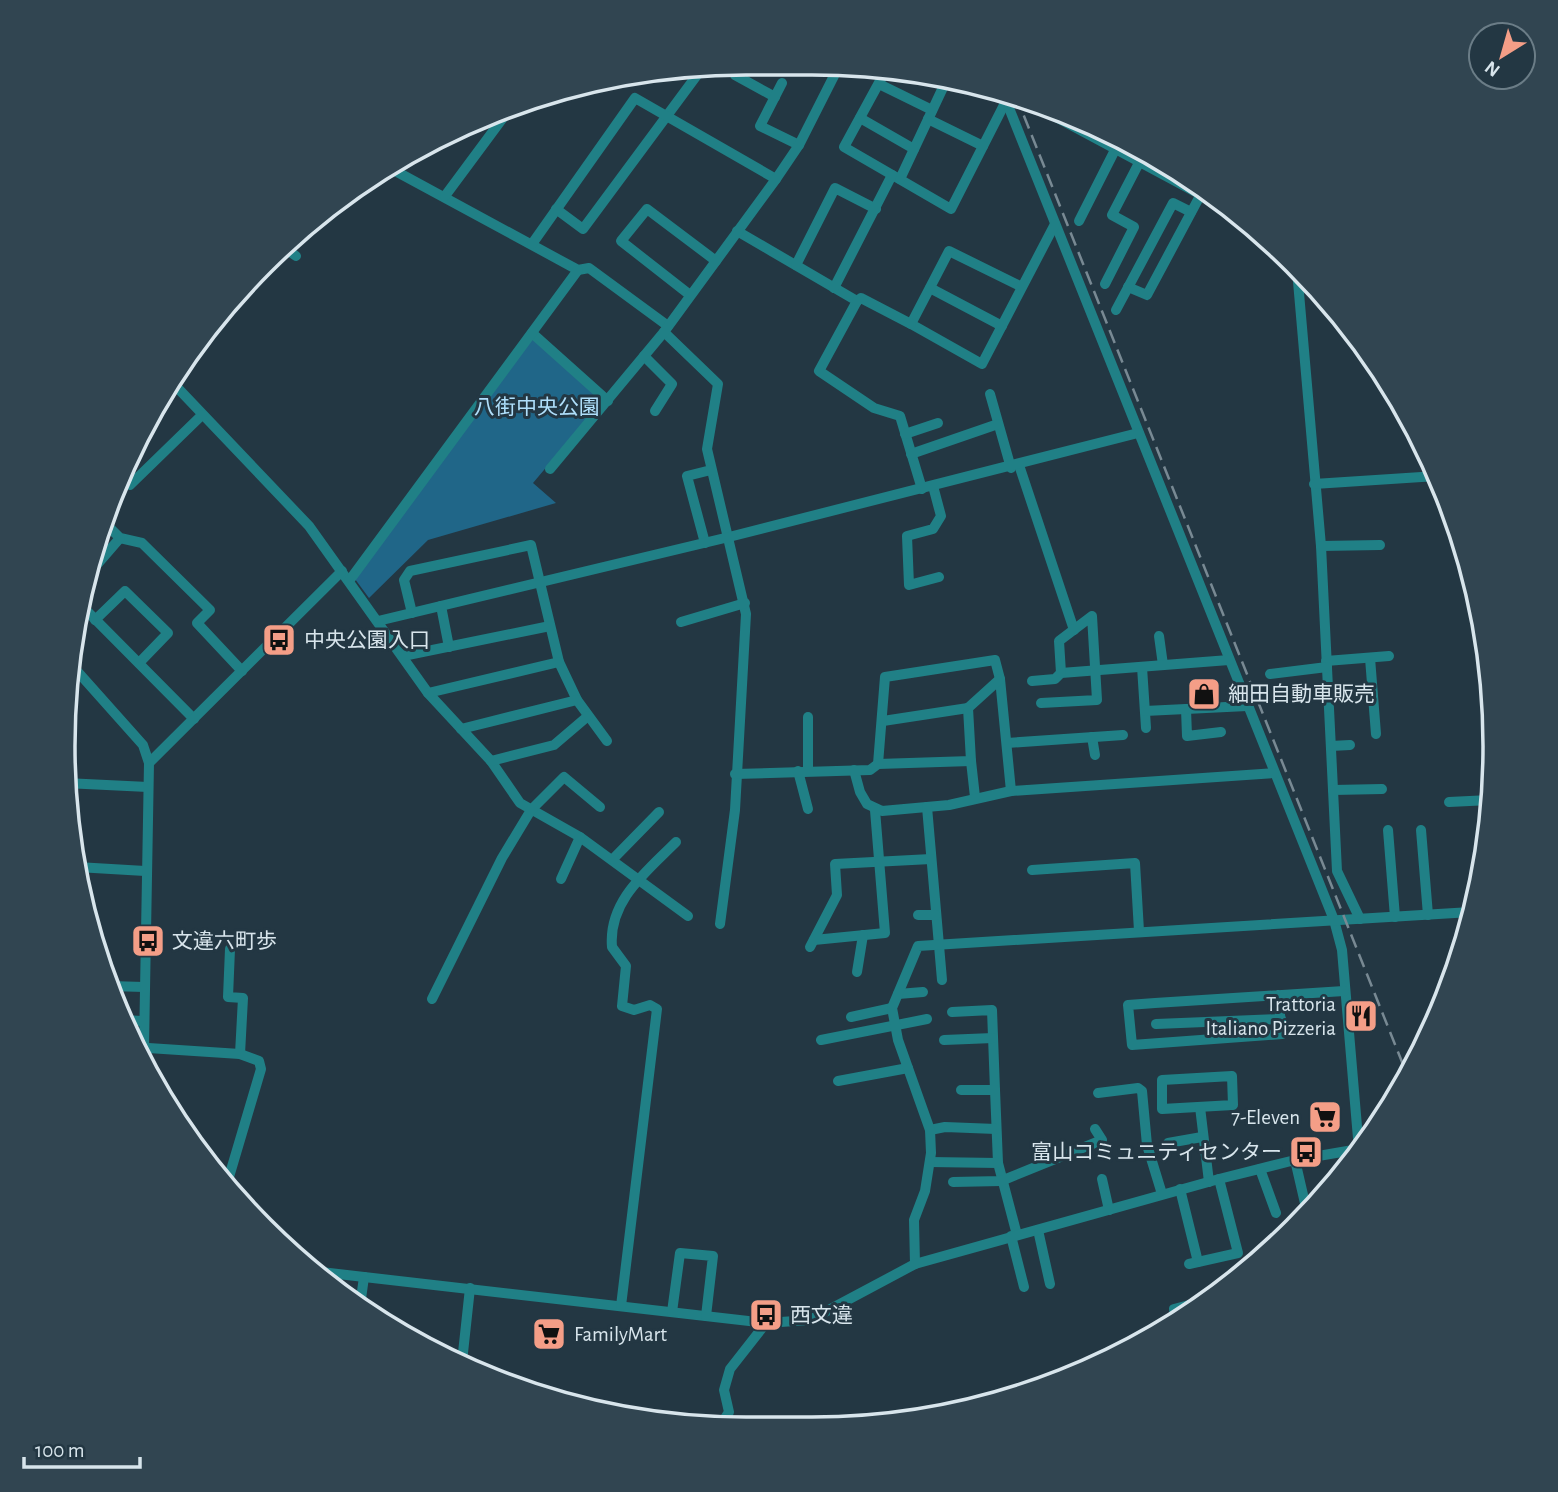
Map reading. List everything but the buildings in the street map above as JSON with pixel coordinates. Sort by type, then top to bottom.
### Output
[{"type":"street","points":[[736,75],[775,97]]},
{"type":"street","points":[[550,469],[666,329],[776,178],[799,145],[834,76]]},
{"type":"street","points":[[556,209],[583,229],[695,78]]},
{"type":"street","points":[[881,79],[844,147],[951,209],[1002,103]]},
{"type":"street","points":[[782,83],[760,126],[799,145]]},
{"type":"street","points":[[878,84],[984,145]]},
{"type":"street","points":[[834,288],[876,209],[914,149],[943,88]]},
{"type":"street","points":[[531,244],[635,98],[776,178]]},
{"type":"street","points":[[1008,105],[1334,920],[1342,950],[1358,1136]]},
{"type":"street","points":[[860,118],[914,149]]},
{"type":"street","points":[[445,197],[500,122]]},
{"type":"street","points":[[1108,143],[1128,154]]},
{"type":"street","points":[[1079,221],[1116,148]]},
{"type":"street","points":[[1105,284],[1134,227],[1112,215],[1140,161]]},
{"type":"street","points":[[399,173],[578,270],[589,268],[666,329],[718,384],[706,449],[745,603],[735,810],[720,923]]},
{"type":"street","points":[[796,265],[835,188],[876,209]]},
{"type":"street","points":[[1128,287],[1147,295],[1199,198]]},
{"type":"street","points":[[1116,310],[1173,203],[1191,212]]},
{"type":"street","points":[[691,295],[621,241],[647,209],[716,261]]},
{"type":"street","points":[[939,577],[909,585],[907,536],[933,529],[941,516],[911,454],[900,416],[874,408],[819,371],[861,298],[982,364],[1055,224]]},
{"type":"street","points":[[737,231],[857,301]]},
{"type":"street","points":[[911,324],[949,251],[1022,287]]},
{"type":"street","points":[[292,253],[296,256]]},
{"type":"street","points":[[349,581],[578,270]]},
{"type":"street","points":[[930,288],[1002,326]]},
{"type":"street","points":[[1303,291],[1314,484],[1321,546],[1337,871],[1360,919]]},
{"type":"street","points":[[532,333],[608,401]]},
{"type":"street","points":[[644,356],[672,384],[655,411]]},
{"type":"street","points":[[178,389],[309,526],[428,693],[491,761],[512,795],[531,810],[580,837],[688,916]]},
{"type":"street","points":[[990,394],[998,424],[1074,630]]},
{"type":"street","points":[[129,483],[130,485],[202,415]]},
{"type":"street","points":[[905,434],[938,422]]},
{"type":"street","points":[[911,454],[998,424]]},
{"type":"street","points":[[378,621],[705,543],[1138,433]]},
{"type":"street","points":[[705,543],[687,476],[711,470]]},
{"type":"street","points":[[1314,484],[1426,477]]},
{"type":"street","points":[[111,529],[120,538],[142,543],[211,610],[197,623],[242,671]]},
{"type":"street","points":[[102,559],[120,538]]},
{"type":"street","points":[[412,613],[404,580],[410,571],[531,545],[559,662],[577,700],[607,741]]},
{"type":"street","points":[[1321,546],[1380,545]]},
{"type":"street","points":[[149,762],[342,571]]},
{"type":"street","points":[[95,620],[125,591],[168,632],[139,663]]},
{"type":"street","points":[[681,622],[745,603]]},
{"type":"street","points":[[441,606],[449,647]]},
{"type":"street","points":[[88,613],[194,719]]},
{"type":"street","points":[[1041,703],[1097,700],[1091,616],[1059,641],[1061,673]]},
{"type":"street","points":[[402,656],[550,626]]},
{"type":"street","points":[[1159,636],[1163,665]]},
{"type":"street","points":[[1270,674],[1389,656]]},
{"type":"street","points":[[1370,658],[1376,734]]},
{"type":"street","points":[[877,764],[886,677],[995,660],[1000,678],[1011,790]]},
{"type":"street","points":[[1032,681],[1055,679],[1061,673],[1229,660]]},
{"type":"street","points":[[428,693],[559,662]]},
{"type":"street","points":[[1142,667],[1146,729]]},
{"type":"street","points":[[80,674],[143,745],[149,762],[144,987],[140,1034]]},
{"type":"street","points":[[883,721],[968,708],[1000,678]]},
{"type":"street","points":[[1283,699],[1329,694]]},
{"type":"street","points":[[461,729],[577,700]]},
{"type":"street","points":[[1145,711],[1247,706]]},
{"type":"street","points":[[968,708],[975,797]]},
{"type":"street","points":[[1186,709],[1186,736],[1222,732]]},
{"type":"street","points":[[491,761],[554,745],[588,716]]},
{"type":"street","points":[[808,717],[803,771],[808,809]]},
{"type":"street","points":[[1007,743],[1123,735]]},
{"type":"street","points":[[1092,737],[1094,755]]},
{"type":"street","points":[[1331,746],[1350,745]]},
{"type":"street","points":[[735,774],[870,770],[877,764],[971,761]]},
{"type":"street","points":[[854,770],[860,792],[876,810],[879,861],[885,933],[812,943],[837,895],[835,864],[879,861],[932,859]]},
{"type":"street","points":[[876,810],[927,807],[1011,790],[1274,773]]},
{"type":"street","points":[[432,999],[502,858],[531,810],[564,777],[600,807]]},
{"type":"street","points":[[77,784],[148,787]]},
{"type":"street","points":[[1333,790],[1382,789]]},
{"type":"street","points":[[1449,802],[1480,800]]},
{"type":"street","points":[[927,807],[942,980]]},
{"type":"street","points":[[612,859],[659,812]]},
{"type":"street","points":[[1388,830],[1395,917]]},
{"type":"street","points":[[1421,830],[1428,915]]},
{"type":"street","points":[[561,878],[580,837]]},
{"type":"street","points":[[621,1306],[657,1009],[650,1005],[634,1010],[622,1006],[626,966],[614,952],[613,919],[639,878],[676,842]]},
{"type":"street","points":[[1032,870],[1135,863],[1139,931]]},
{"type":"street","points":[[86,868],[145,871]]},
{"type":"street","points":[[915,1264],[914,1220],[925,1191],[930,1162],[930,1130],[908,1068],[892,1008],[918,946],[1462,913]]},
{"type":"street","points":[[918,915],[936,915]]},
{"type":"street","points":[[857,972],[863,935]]},
{"type":"street","points":[[230,949],[228,998],[243,998],[240,1054]]},
{"type":"street","points":[[120,986],[144,987]]},
{"type":"street","points":[[1278,995],[1282,1034],[1132,1045],[1128,1005],[1344,990]]},
{"type":"street","points":[[898,994],[923,992]]},
{"type":"street","points":[[852,1017],[892,1008]]},
{"type":"street","points":[[952,1012],[992,1010],[998,1163],[1024,1287]]},
{"type":"street","points":[[821,1040],[926,1019]]},
{"type":"street","points":[[1156,1024],[1281,1019]]},
{"type":"street","points":[[134,1021],[142,1021]]},
{"type":"street","points":[[944,1040],[993,1038]]},
{"type":"street","points":[[148,1050],[254,1056],[261,1069],[230,1173]]},
{"type":"street","points":[[838,1082],[908,1068]]},
{"type":"street","points":[[1232,1076],[1233,1105],[1200,1107],[1162,1109],[1162,1080],[1232,1076]]},
{"type":"street","points":[[1098,1093],[1138,1088],[1142,1091],[1147,1146],[1162,1194]]},
{"type":"street","points":[[961,1090],[995,1090]]},
{"type":"street","points":[[1180,1189],[1194,1263],[1238,1253],[1202,1138],[1200,1107]]},
{"type":"street","points":[[930,1130],[945,1126],[996,1129]]},
{"type":"street","points":[[953,1182],[1001,1181],[1102,1140],[1096,1129]]},
{"type":"street","points":[[1168,1143],[1202,1138]]},
{"type":"street","points":[[331,1273],[766,1323],[810,1320],[915,1264],[1180,1189],[1295,1160],[1346,1151]]},
{"type":"street","points":[[1295,1160],[1304,1200]]},
{"type":"street","points":[[930,1162],[998,1163]]},
{"type":"street","points":[[1260,1169],[1276,1213]]},
{"type":"street","points":[[1102,1179],[1109,1210]]},
{"type":"street","points":[[1038,1230],[1050,1284]]},
{"type":"street","points":[[672,1312],[680,1253],[713,1256],[706,1316]]},
{"type":"street","points":[[361,1295],[364,1277]]},
{"type":"street","points":[[463,1354],[470,1288]]},
{"type":"street","points":[[726,1416],[729,1412],[724,1390],[730,1369],[766,1323]]},
{"type":"green space","name":"八街中央公園","points":[[532,336],[603,400],[533,483],[556,503],[428,540],[369,598],[355,579]]},
{"type":"railway","points":[[1021,109],[1403,1064]]},
{"type":"place","name":"中央公園入口","points":[[279,640]]},
{"type":"place","name":"細田自動車販売","points":[[1204,694]]},
{"type":"place","name":"文違六町歩","points":[[148,941]]},
{"type":"place","name":"Trattoria Italiano Pizzeria","points":[[1361,1016]]},
{"type":"place","name":"7-Eleven","points":[[1325,1117]]},
{"type":"place","name":"富山コミュニティセンター","points":[[1306,1152]]},
{"type":"place","name":"西文違","points":[[766,1315]]},
{"type":"place","name":"FamilyMart","points":[[549,1334]]}]
